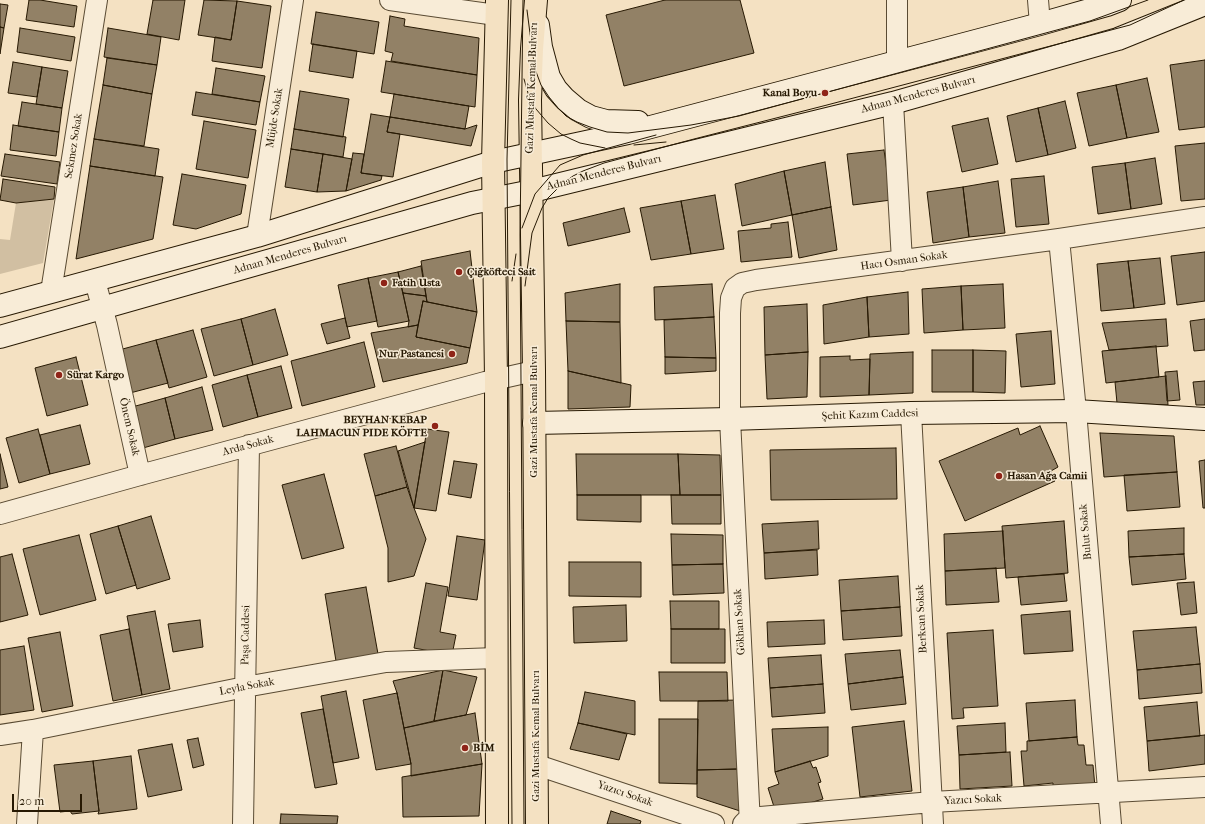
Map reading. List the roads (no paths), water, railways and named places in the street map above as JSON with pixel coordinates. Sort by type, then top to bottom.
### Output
[{"type":"main road","points":[[537,0],[538,29],[549,77],[556,89],[575,108],[591,117],[616,122],[640,122],[689,117]]},
{"type":"main road","name":"Gazi Mustafa Kemal Bulvarı","points":[[537,0],[532,49],[530,154],[532,191],[534,371],[537,824]]},
{"type":"main road","points":[[0,306],[256,236],[493,162],[628,133],[1040,24],[1120,0]]},
{"type":"main road","name":"Adnan Menderes Bulvarı","points":[[0,337],[472,203],[532,191],[892,103],[1118,39],[1205,4]]},
{"type":"main road","points":[[497,7],[493,162],[496,379],[497,824]]},
{"type":"main road","name":"Şehit Kazım Caddesi","points":[[534,423],[911,413],[1076,411],[1205,420]]},
{"type":"street","name":"Sekmez Sokak","points":[[51,292],[97,0]]},
{"type":"street","name":"Müjde Sokak","points":[[256,236],[294,0]]},
{"type":"street","points":[[390,0],[497,7]]},
{"type":"street","points":[[897,0],[897,62]]},
{"type":"street","points":[[1038,0],[1040,24]]},
{"type":"street","points":[[892,103],[902,261]]},
{"type":"street","name":"Hacı Osman Sokak","points":[[730,419],[731,298],[735,288],[742,283],[1205,217]]},
{"type":"street","name":"Bulut Sokak","points":[[1059,239],[1076,411],[1111,824]]},
{"type":"street","name":"Önem Sokak","points":[[95,281],[103,308],[140,474]]},
{"type":"street","name":"Arda Sokak","points":[[0,514],[140,474],[496,379],[534,371]]},
{"type":"street","name":"Berkcan Sokak","points":[[911,413],[933,824]]},
{"type":"street","name":"Gökhan Sokak","points":[[730,419],[747,822]]},
{"type":"street","name":"Paşa Caddesi","points":[[243,824],[249,445]]},
{"type":"street","name":"Leyla Sokak","points":[[0,735],[33,730],[245,687],[386,662],[496,658]]},
{"type":"street","points":[[27,824],[33,730]]},
{"type":"street","name":"Yazıcı Sokak","points":[[536,765],[714,824]]},
{"type":"street","name":"Yazıcı Sokak","points":[[747,822],[932,802],[1205,787]]},
{"type":"tram line","points":[[511,0],[507,159],[512,824]]},
{"type":"tram line","points":[[523,0],[520,235],[524,824]]},
{"type":"tram line","points":[[527,10],[535,69],[541,85],[558,108],[566,116],[590,127],[607,132],[628,133],[691,125],[739,116],[1090,21],[1148,0]]},
{"type":"tram line","points":[[525,286],[532,233],[542,208],[548,198],[562,184],[583,171],[604,163],[1130,25],[1184,0]]},
{"type":"tram line","points":[[524,79],[530,100],[548,123],[561,134],[580,143],[605,148]]},
{"type":"tram line","points":[[522,228],[535,194],[560,165],[583,155],[656,135]]},
{"type":"tram line","points":[[634,145],[666,142]]},
{"type":"tram line","points":[[512,281],[516,254]]},
{"type":"place","name":"Kanal Boyu","points":[[825,93]]},
{"type":"place","name":"Çiğköfteci Sait","points":[[459,272]]},
{"type":"place","name":"Fatih Usta","points":[[384,283]]},
{"type":"place","name":"Nur Pastanesi","points":[[452,354]]},
{"type":"place","name":"Sürat Kargo","points":[[59,375]]},
{"type":"place","name":"BEYHAN KEBAP LAHMACUN PIDE KÖFTE","points":[[435,426]]},
{"type":"place","name":"Hasan Ağa Camii","points":[[999,476]]},
{"type":"place","name":"BİM","points":[[465,748]]}]
